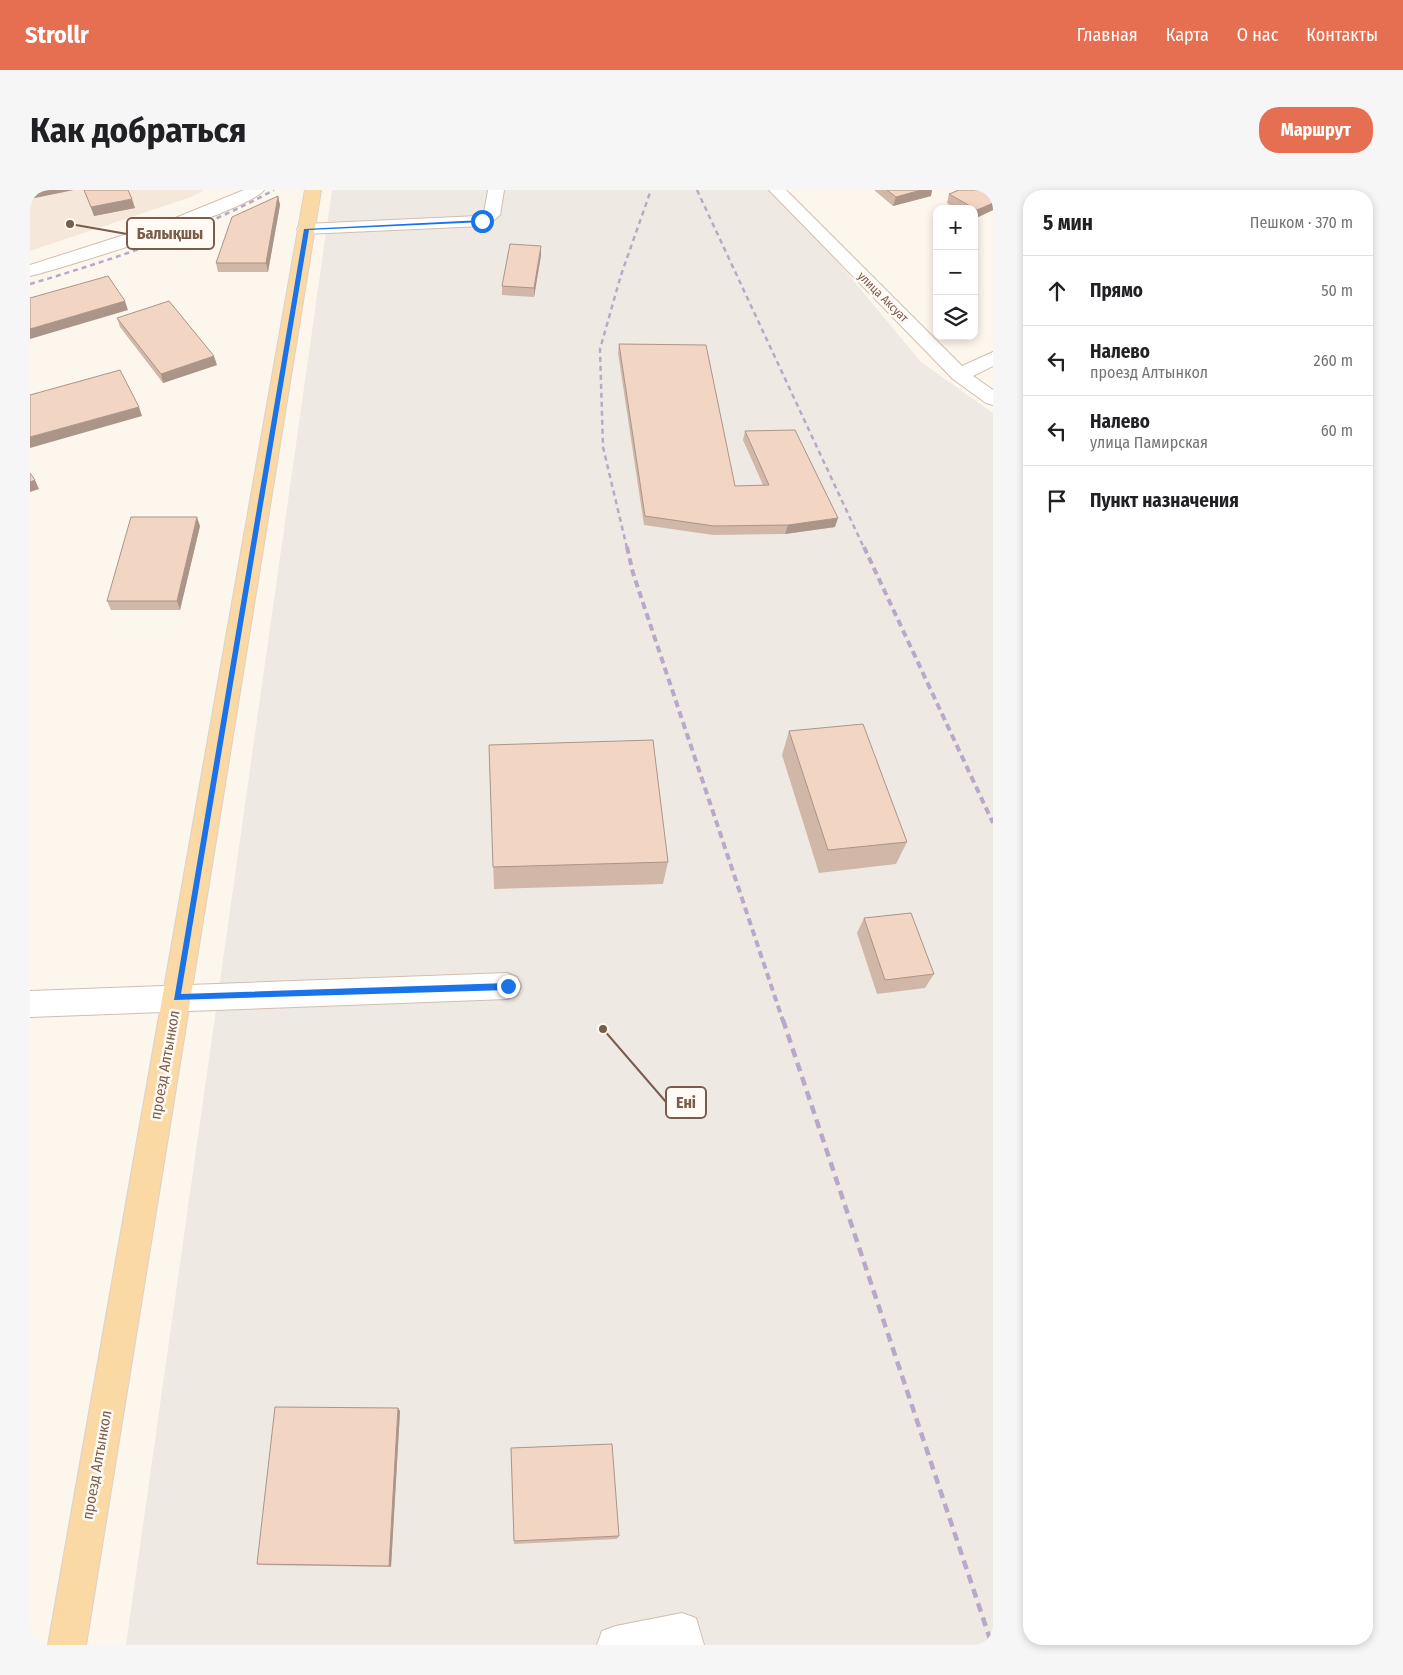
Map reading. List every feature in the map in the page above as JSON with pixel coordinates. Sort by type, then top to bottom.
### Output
[{"type":"main road","name":"проезд Алтынкол","points":[[67,1645],[313,190]]},
{"type":"street","points":[[30,271],[174,225],[242,198],[256,190]]},
{"type":"street","points":[[306,229],[482,221],[492,215],[496,190]]},
{"type":"street","name":"улица Аксуат","points":[[777,190],[960,375],[993,399]]},
{"type":"street","points":[[960,375],[993,358]]},
{"type":"street","points":[[30,1004],[508,986]]},
{"type":"street","points":[[616,1645],[682,1632],[685,1645]]},
{"type":"shaded area","points":[[30,190],[204,190],[191,197],[30,251]]},
{"type":"shaded area","points":[[332,190],[778,190],[921,362],[993,413],[993,1645],[126,1645]]},
{"type":"building","points":[[84,190],[128,190],[132,199],[91,207]]},
{"type":"building","points":[[887,190],[921,190],[896,197]]},
{"type":"building","points":[[959,190],[993,190],[993,203],[978,210],[978,205],[968,205],[949,194]]},
{"type":"building","points":[[278,196],[266,263],[216,263],[232,217]]},
{"type":"building","points":[[510,244],[541,246],[534,288],[502,286]]},
{"type":"building","points":[[108,276],[125,301],[30,329],[30,298]]},
{"type":"building","points":[[169,301],[214,356],[161,374],[117,318]]},
{"type":"building","points":[[619,344],[706,345],[735,486],[769,485],[745,431],[795,430],[838,518],[788,525],[714,526],[645,516]]},
{"type":"building","points":[[120,370],[139,407],[30,437],[30,395]]},
{"type":"building","points":[[30,473],[35,480],[30,482]]},
{"type":"building","points":[[131,517],[197,517],[177,601],[107,601]]},
{"type":"building","points":[[863,724],[907,842],[828,850],[789,731]]},
{"type":"building","points":[[653,740],[668,862],[493,867],[489,745]]},
{"type":"building","points":[[911,913],[934,974],[885,980],[864,918]]},
{"type":"building","points":[[275,1407],[398,1408],[389,1566],[257,1564]]},
{"type":"building","points":[[612,1444],[619,1536],[514,1541],[511,1448]]},
{"type":"railway","points":[[30,284],[93,265],[185,232],[274,190]]},
{"type":"railway","points":[[627,548],[603,447],[600,349],[621,275],[651,190]]},
{"type":"railway","points":[[697,190],[864,548]]},
{"type":"railway","points":[[627,547],[633,573],[783,1021]]},
{"type":"railway","points":[[864,547],[993,823]]},
{"type":"railway","points":[[783,1020],[992,1645]]},
{"type":"place","name":"Балықшы","points":[[70,224]]},
{"type":"place","name":"Ені","points":[[603,1029]]},
{"type":"route","points":[[482,221],[469,224],[306,229],[176,998],[508,986]]}]
